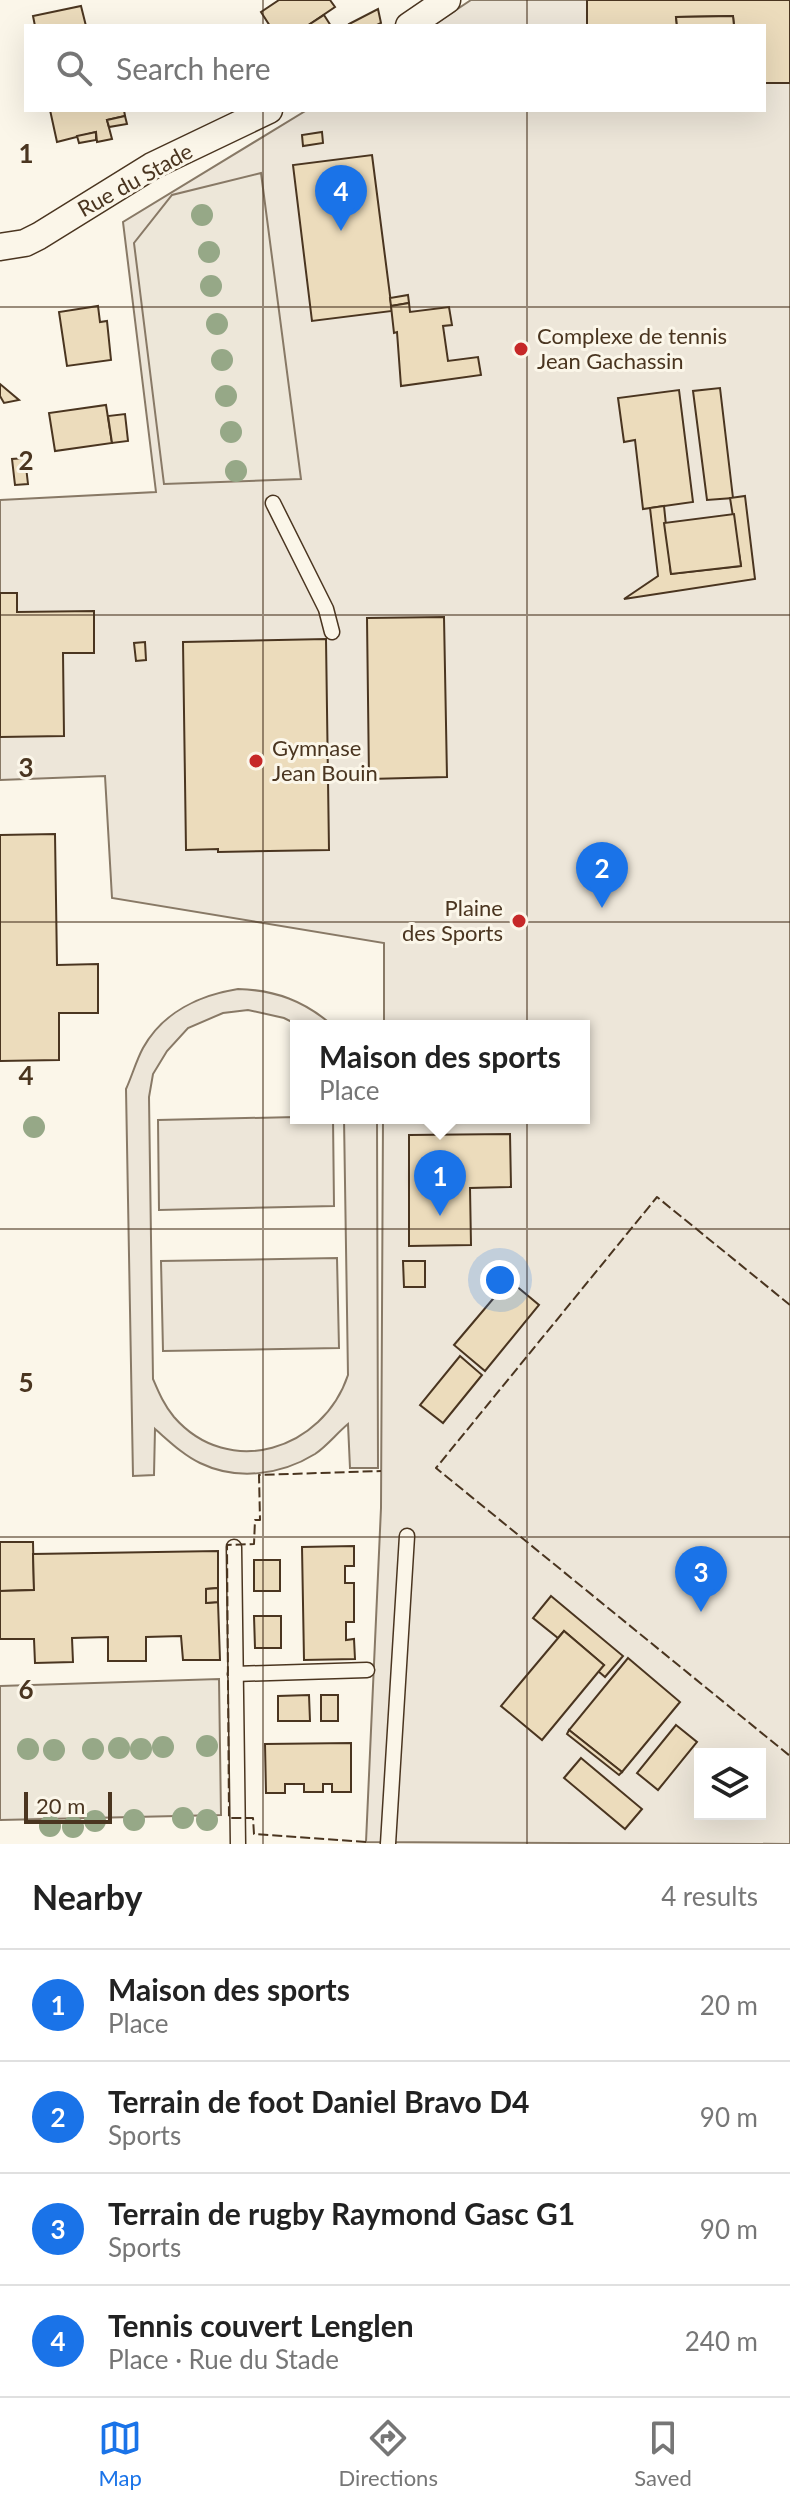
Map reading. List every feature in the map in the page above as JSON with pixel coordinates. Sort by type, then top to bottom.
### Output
[{"type":"street","points":[[412,24],[447,0]]},
{"type":"street","name":"Rue du Stade","points":[[0,247],[25,243],[39,236],[152,166],[265,112]]},
{"type":"lane","points":[[273,503],[326,609],[332,632]]},
{"type":"lane","points":[[388,1844],[407,1536]]},
{"type":"lane","points":[[234,1547],[238,1844]]},
{"type":"lane","points":[[235,1674],[367,1670]]},
{"type":"shaded area","name":"Plaine des Sports","points":[[471,0],[790,0],[790,1844],[366,1842],[381,1508],[383,1124],[590,1124],[590,1020],[384,1020],[384,943],[112,898],[105,776],[0,780],[0,500],[156,492],[123,222],[304,112],[766,112],[766,24],[435,24]]},
{"type":"shaded area","points":[[261,173],[301,479],[164,484],[134,243],[172,195]]},
{"type":"shaded area","points":[[238,989],[265,992],[289,998],[325,1020],[290,1021],[248,1010],[223,1013],[188,1028],[167,1051],[153,1074],[149,1097],[153,1379],[174,1417],[196,1436],[221,1448],[247,1451],[272,1448],[296,1438],[318,1422],[336,1401],[348,1375],[344,1124],[377,1124],[378,1468],[350,1468],[348,1424],[319,1451],[302,1461],[273,1471],[244,1474],[214,1469],[200,1463],[155,1429],[154,1475],[133,1476],[126,1089],[151,1035],[184,1007]]},
{"type":"shaded area","points":[[290,1117],[290,1124],[333,1124],[334,1206],[159,1210],[158,1120]]},
{"type":"shaded area","points":[[337,1258],[339,1348],[163,1351],[161,1261]]},
{"type":"shaded area","points":[[219,1679],[221,1815],[0,1820],[0,1686]]},
{"type":"building","points":[[279,0],[330,0],[335,7],[310,24],[269,24],[261,12]]},
{"type":"building","points":[[587,0],[790,0],[790,83],[766,83],[766,24],[734,24],[733,16],[676,17],[677,24],[587,24]]},
{"type":"building","points":[[81,6],[86,24],[35,24],[33,16]]},
{"type":"building","points":[[378,9],[381,23],[349,24]]},
{"type":"building","points":[[324,15],[330,24],[310,24]]},
{"type":"building","points":[[733,16],[734,24],[677,24],[676,17]]},
{"type":"building","points":[[50,112],[124,112],[125,116],[107,120],[112,139],[97,142],[96,132],[57,142]]},
{"type":"building","points":[[125,116],[127,124],[109,127],[107,120]]},
{"type":"building","points":[[96,132],[96,140],[79,143],[77,136]]},
{"type":"building","points":[[322,132],[323,143],[303,146],[302,135]]},
{"type":"building","points":[[372,155],[392,311],[312,321],[293,165]]},
{"type":"building","points":[[408,295],[409,303],[391,306],[390,298]]},
{"type":"building","points":[[409,303],[410,312],[449,307],[452,325],[443,326],[448,361],[478,357],[481,375],[401,386],[397,332],[394,333],[391,306]]},
{"type":"building","points":[[98,306],[100,322],[107,321],[111,360],[67,366],[59,312]]},
{"type":"building","points":[[0,384],[19,400],[4,403],[0,396]]},
{"type":"building","points":[[720,388],[733,498],[707,500],[693,391]]},
{"type":"building","points":[[679,390],[693,502],[643,509],[635,440],[624,442],[618,398]]},
{"type":"building","points":[[106,405],[112,443],[55,451],[49,413]]},
{"type":"building","points":[[125,414],[128,441],[112,443],[108,416]]},
{"type":"building","points":[[25,458],[28,484],[15,485],[12,459]]},
{"type":"building","points":[[745,496],[755,579],[624,599],[658,576],[650,508],[664,506],[671,574],[741,566],[730,498]]},
{"type":"building","points":[[734,514],[741,566],[671,574],[664,523]]},
{"type":"building","points":[[0,593],[17,593],[17,612],[94,611],[94,653],[63,653],[64,736],[0,737]]},
{"type":"building","points":[[444,617],[447,777],[369,779],[367,618]]},
{"type":"building","name":"Gymnase Jean Bouin","points":[[326,639],[329,850],[186,850],[183,642]]},
{"type":"building","points":[[145,642],[146,660],[136,661],[134,643]]},
{"type":"building","points":[[55,834],[57,965],[98,964],[98,1013],[59,1013],[59,1060],[0,1061],[0,835]]},
{"type":"building","points":[[510,1134],[511,1187],[470,1188],[471,1245],[409,1246],[409,1135]]},
{"type":"building","points":[[403,1261],[425,1261],[425,1287],[404,1287]]},
{"type":"building","points":[[509,1280],[539,1305],[485,1371],[454,1345]]},
{"type":"building","points":[[460,1356],[482,1375],[443,1423],[420,1405]]},
{"type":"building","points":[[0,1542],[33,1542],[34,1590],[0,1591]]},
{"type":"building","points":[[354,1546],[354,1566],[345,1566],[345,1583],[354,1583],[354,1622],[346,1622],[346,1640],[354,1639],[355,1659],[304,1660],[302,1547]]},
{"type":"building","points":[[218,1551],[218,1588],[206,1589],[206,1603],[218,1602],[220,1660],[183,1660],[181,1636],[146,1637],[146,1661],[108,1661],[108,1637],[72,1638],[73,1662],[35,1663],[34,1639],[0,1639],[0,1591],[34,1590],[33,1554]]},
{"type":"building","points":[[254,1560],[280,1560],[280,1591],[254,1591]]},
{"type":"building","points":[[218,1588],[218,1602],[206,1603],[206,1589]]},
{"type":"building","points":[[551,1596],[623,1656],[605,1677],[598,1671],[604,1665],[564,1631],[558,1638],[533,1618]]},
{"type":"building","points":[[254,1616],[281,1616],[281,1648],[255,1648]]},
{"type":"building","points":[[564,1631],[604,1665],[542,1740],[501,1706]]},
{"type":"building","points":[[628,1658],[680,1702],[622,1772],[569,1730]]},
{"type":"building","points":[[309,1695],[310,1721],[278,1721],[278,1696]]},
{"type":"building","points":[[321,1695],[338,1695],[338,1721],[321,1721]]},
{"type":"building","points":[[676,1725],[697,1742],[658,1790],[637,1773]]},
{"type":"building","points":[[569,1730],[622,1772],[619,1775],[567,1734]]},
{"type":"building","points":[[351,1743],[351,1792],[332,1792],[332,1784],[323,1784],[323,1792],[304,1792],[304,1784],[285,1784],[285,1793],[266,1793],[265,1744]]},
{"type":"building","points":[[581,1758],[642,1809],[625,1829],[564,1778]]},
{"type":"fence","points":[[790,1305],[657,1197],[436,1468],[790,1756]]},
{"type":"fence","points":[[366,1842],[254,1834],[253,1818],[229,1818],[227,1545],[254,1544],[255,1520],[260,1520],[259,1475],[381,1471]]},
{"type":"place","name":"Tennis couvert Lenglen","points":[[341,231]]},
{"type":"place","name":"Complexe de tennis Jean Gachassin","points":[[521,349]]},
{"type":"place","name":"Gymnase Jean Bouin","points":[[256,761]]},
{"type":"place","name":"Terrain de foot Daniel Bravo D4","points":[[602,908]]},
{"type":"place","name":"Plaine des Sports","points":[[519,921]]},
{"type":"place","name":"Maison des sports","points":[[440,1216]]},
{"type":"place","name":"Terrain de rugby Raymond Gasc G1","points":[[701,1612]]}]
